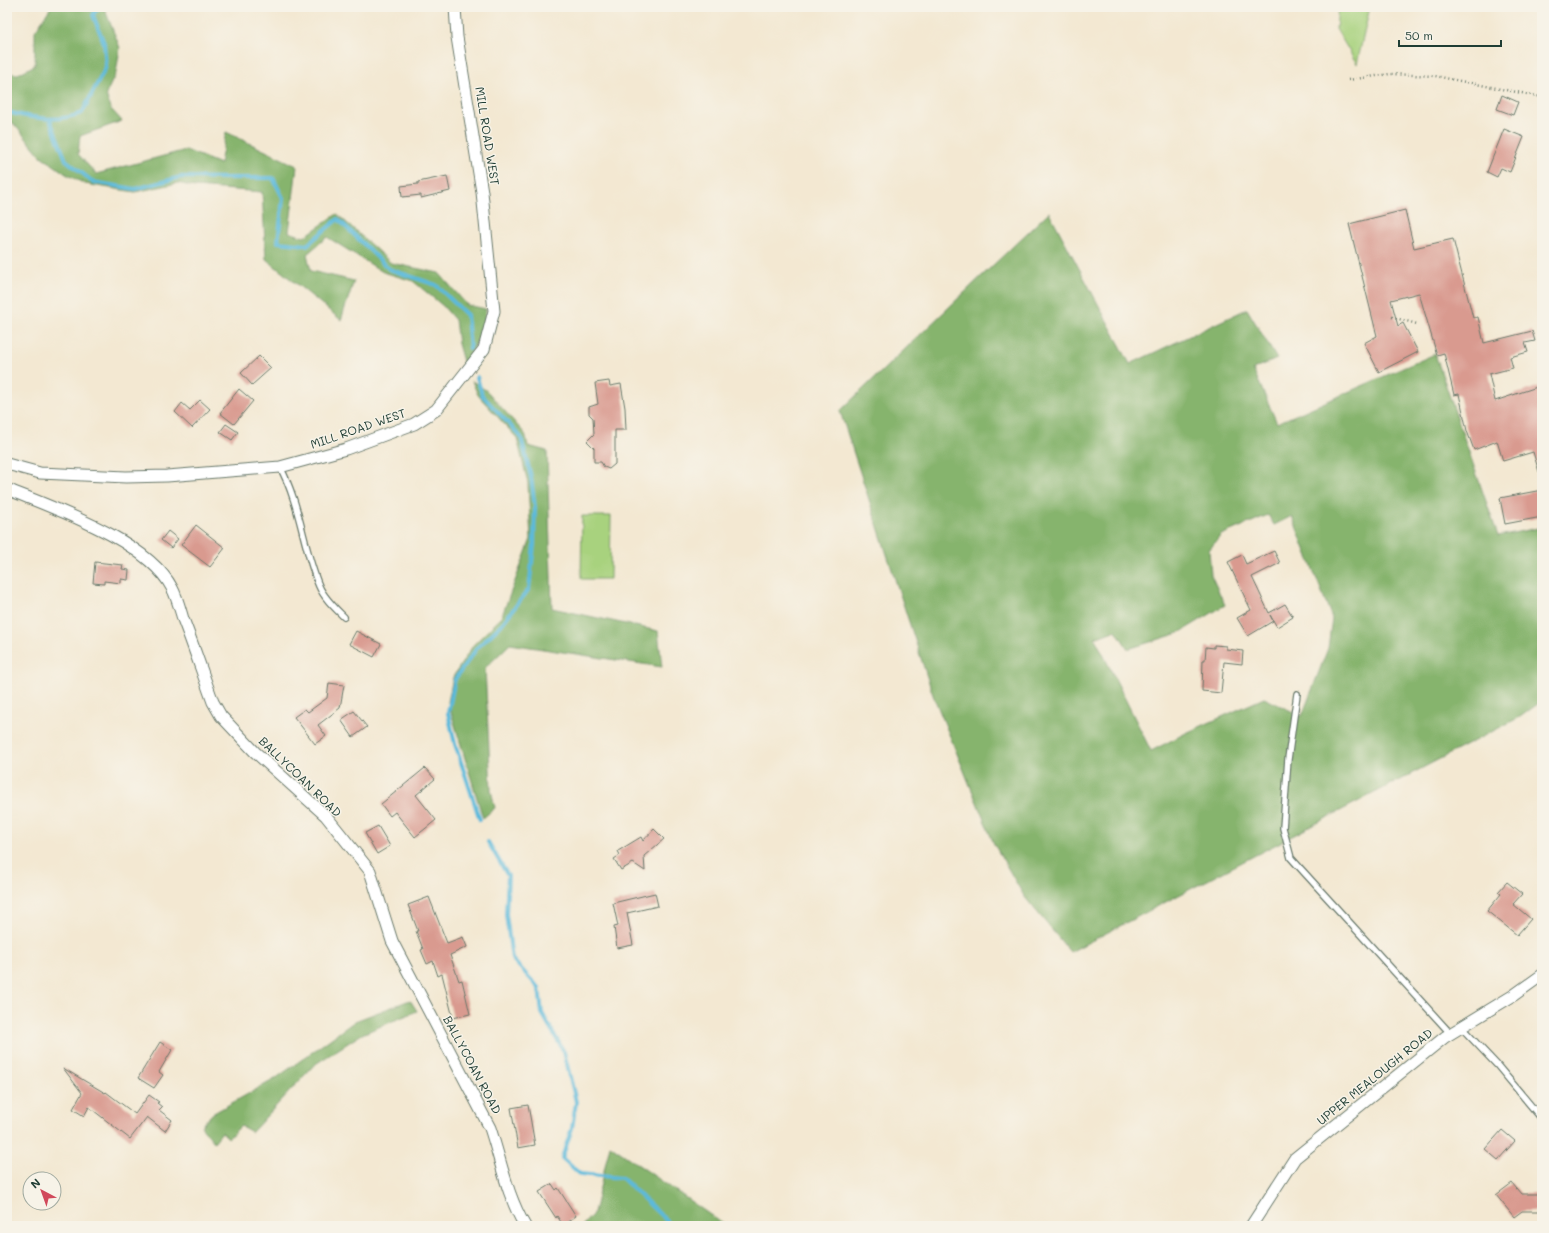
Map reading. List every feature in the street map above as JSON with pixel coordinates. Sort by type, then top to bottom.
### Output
[{"type":"street","name":"MILL ROAD WEST","points":[[7,464],[40,473],[126,477],[167,476],[280,467],[346,449],[414,424],[436,410],[484,349],[494,311],[482,192],[457,37],[455,7]]},
{"type":"street","name":"BALLYCOAN ROAD","points":[[7,489],[76,518],[114,537],[142,554],[172,587],[213,702],[221,716],[255,752],[326,816],[370,871],[392,941],[490,1128],[509,1190],[517,1212],[525,1226]]},
{"type":"street","name":"UPPER MEALOUGH ROAD","points":[[1251,1226],[1295,1158],[1450,1033],[1514,995],[1542,976]]},
{"type":"lane","points":[[280,467],[289,483],[298,522],[319,587],[344,617]]},
{"type":"lane","points":[[1297,694],[1288,758],[1283,828],[1291,858],[1450,1033]]},
{"type":"lane","points":[[1461,1026],[1497,1065],[1542,1119]]},
{"type":"path","points":[[1348,80],[1390,74],[1435,76],[1542,97]]},
{"type":"path","points":[[1392,317],[1417,324]]},
{"type":"green space","points":[[51,7],[110,7],[105,10],[120,48],[116,73],[106,94],[110,108],[122,121],[80,136],[78,154],[96,174],[186,150],[220,164],[226,132],[297,166],[289,232],[304,237],[337,214],[391,263],[439,273],[467,305],[486,309],[482,331],[476,345],[464,365],[458,344],[455,320],[443,306],[413,281],[383,272],[327,237],[307,254],[311,271],[354,281],[341,320],[266,259],[262,192],[195,187],[178,183],[135,192],[85,184],[66,174],[41,156],[13,123],[7,121],[7,73],[18,74],[35,65],[35,31]]},
{"type":"green space","points":[[1338,7],[1370,7],[1357,64],[1336,29]]},
{"type":"green space","points":[[1049,212],[1130,364],[1247,309],[1277,359],[1253,369],[1277,423],[1435,354],[1498,536],[1538,528],[1542,529],[1542,701],[1520,717],[1070,952],[1024,896],[994,844],[933,695],[840,411]],"holes":[[[1268,515],[1274,525],[1292,516],[1332,618],[1328,648],[1302,716],[1264,698],[1186,733],[1151,751],[1095,638],[1116,630],[1128,649],[1179,633],[1225,605],[1211,575],[1209,550],[1221,535]]]},
{"type":"green space","points":[[472,381],[487,391],[525,434],[528,446],[547,451],[552,608],[658,631],[662,667],[510,644],[485,668],[491,790],[495,808],[483,818],[448,702],[453,677],[474,644],[501,618],[531,539],[528,483],[517,438],[478,395]]},
{"type":"green space","points":[[582,516],[611,516],[610,579],[581,579]]},
{"type":"green space","points":[[410,1000],[417,1011],[362,1034],[314,1065],[252,1132],[241,1126],[228,1138],[222,1132],[214,1142],[201,1126],[212,1114],[275,1079],[355,1021]]},
{"type":"green space","points":[[610,1145],[726,1226],[582,1226],[594,1213]]},
{"type":"building","points":[[1502,95],[1518,102],[1513,115],[1497,109]]},
{"type":"building","points":[[1504,129],[1524,137],[1510,172],[1501,168],[1497,177],[1487,172]]},
{"type":"building","points":[[447,176],[450,191],[421,198],[421,195],[402,197],[401,186],[418,184],[418,182]]},
{"type":"building","points":[[1405,210],[1414,248],[1453,239],[1473,318],[1478,317],[1484,343],[1532,331],[1535,341],[1525,343],[1528,352],[1510,357],[1513,368],[1489,374],[1495,401],[1540,386],[1542,394],[1542,472],[1539,472],[1533,452],[1503,461],[1497,441],[1474,450],[1467,431],[1459,394],[1454,395],[1444,353],[1437,355],[1419,293],[1391,300],[1398,326],[1403,323],[1418,352],[1379,372],[1364,343],[1377,336],[1349,224]]},
{"type":"building","points":[[259,356],[271,368],[252,385],[241,373]]},
{"type":"building","points":[[609,381],[610,386],[621,384],[625,408],[626,430],[615,430],[615,464],[609,469],[604,467],[601,462],[594,462],[594,448],[587,441],[594,434],[593,418],[589,414],[589,407],[598,404],[595,383]]},
{"type":"building","points":[[239,389],[253,401],[234,424],[220,413]]},
{"type":"building","points":[[200,400],[210,409],[192,428],[175,412],[182,403],[190,410]]},
{"type":"building","points":[[226,424],[238,432],[232,440],[220,432]]},
{"type":"building","points":[[1542,490],[1542,517],[1505,524],[1500,498]]},
{"type":"building","points":[[196,525],[225,548],[210,567],[181,545]]},
{"type":"building","points":[[168,531],[178,539],[171,548],[161,540]]},
{"type":"building","points":[[1274,551],[1280,563],[1252,577],[1269,613],[1285,604],[1293,617],[1277,627],[1270,615],[1273,621],[1248,636],[1237,618],[1251,610],[1228,562],[1242,555],[1246,564]]},
{"type":"building","points":[[95,562],[123,565],[122,569],[129,570],[128,580],[121,579],[121,583],[104,581],[104,584],[93,583]]},
{"type":"building","points":[[356,631],[381,644],[374,657],[349,644]]},
{"type":"building","points":[[1214,645],[1226,646],[1226,649],[1243,651],[1242,664],[1224,662],[1221,693],[1202,691],[1203,660],[1205,660],[1206,647],[1214,648]]},
{"type":"building","points":[[329,683],[344,685],[340,708],[318,725],[326,736],[315,744],[294,717],[305,709],[308,712],[327,698]]},
{"type":"building","points":[[354,711],[367,727],[353,737],[341,720]]},
{"type":"building","points":[[425,768],[435,779],[416,795],[436,820],[415,837],[395,812],[390,816],[381,804]]},
{"type":"building","points":[[378,826],[390,846],[377,854],[365,833]]},
{"type":"building","points":[[654,829],[664,839],[644,856],[645,871],[633,863],[621,870],[614,859],[620,855],[618,851],[641,837],[643,841]]},
{"type":"building","points":[[1507,882],[1522,894],[1513,904],[1531,919],[1517,935],[1487,911],[1501,894],[1498,892]]},
{"type":"building","points":[[655,893],[658,906],[627,913],[633,945],[617,948],[614,927],[618,926],[613,903]]},
{"type":"building","points":[[429,897],[447,943],[463,937],[467,947],[450,955],[459,981],[462,980],[470,1014],[453,1018],[442,974],[438,976],[433,961],[427,964],[421,950],[423,949],[416,931],[418,931],[408,905]]},
{"type":"building","points":[[160,1042],[172,1050],[159,1072],[163,1075],[154,1088],[138,1078]]},
{"type":"building","points":[[63,1068],[105,1093],[106,1092],[135,1114],[149,1095],[159,1102],[157,1103],[162,1107],[159,1110],[172,1120],[165,1131],[147,1117],[130,1139],[89,1107],[84,1116],[73,1109],[82,1093]]},
{"type":"building","points":[[528,1105],[535,1145],[518,1148],[511,1108]]},
{"type":"building","points":[[1502,1130],[1515,1141],[1498,1160],[1485,1149]]},
{"type":"building","points":[[1512,1183],[1521,1194],[1542,1194],[1542,1211],[1522,1211],[1514,1217],[1496,1195]]},
{"type":"building","points":[[552,1184],[556,1190],[558,1188],[576,1216],[563,1225],[557,1216],[556,1218],[539,1192]]},
{"type":"waterway","points":[[7,112],[36,118],[54,119],[82,113],[106,67],[104,43],[93,15],[97,9],[101,7]]},
{"type":"waterway","points":[[50,120],[66,160],[93,182],[135,189],[181,177],[273,178],[283,198],[278,242],[307,245],[338,219],[389,269],[436,285],[467,315],[470,349]]},
{"type":"waterway","points":[[477,377],[482,395],[521,437],[531,477],[535,507],[534,545],[529,589],[501,625],[477,648],[455,679],[448,713],[455,744],[480,820]]},
{"type":"waterway","points":[[488,842],[508,876],[506,914],[512,959],[539,988],[542,1013],[564,1052],[576,1102],[572,1128],[562,1158],[580,1174],[622,1178],[672,1226]]}]
